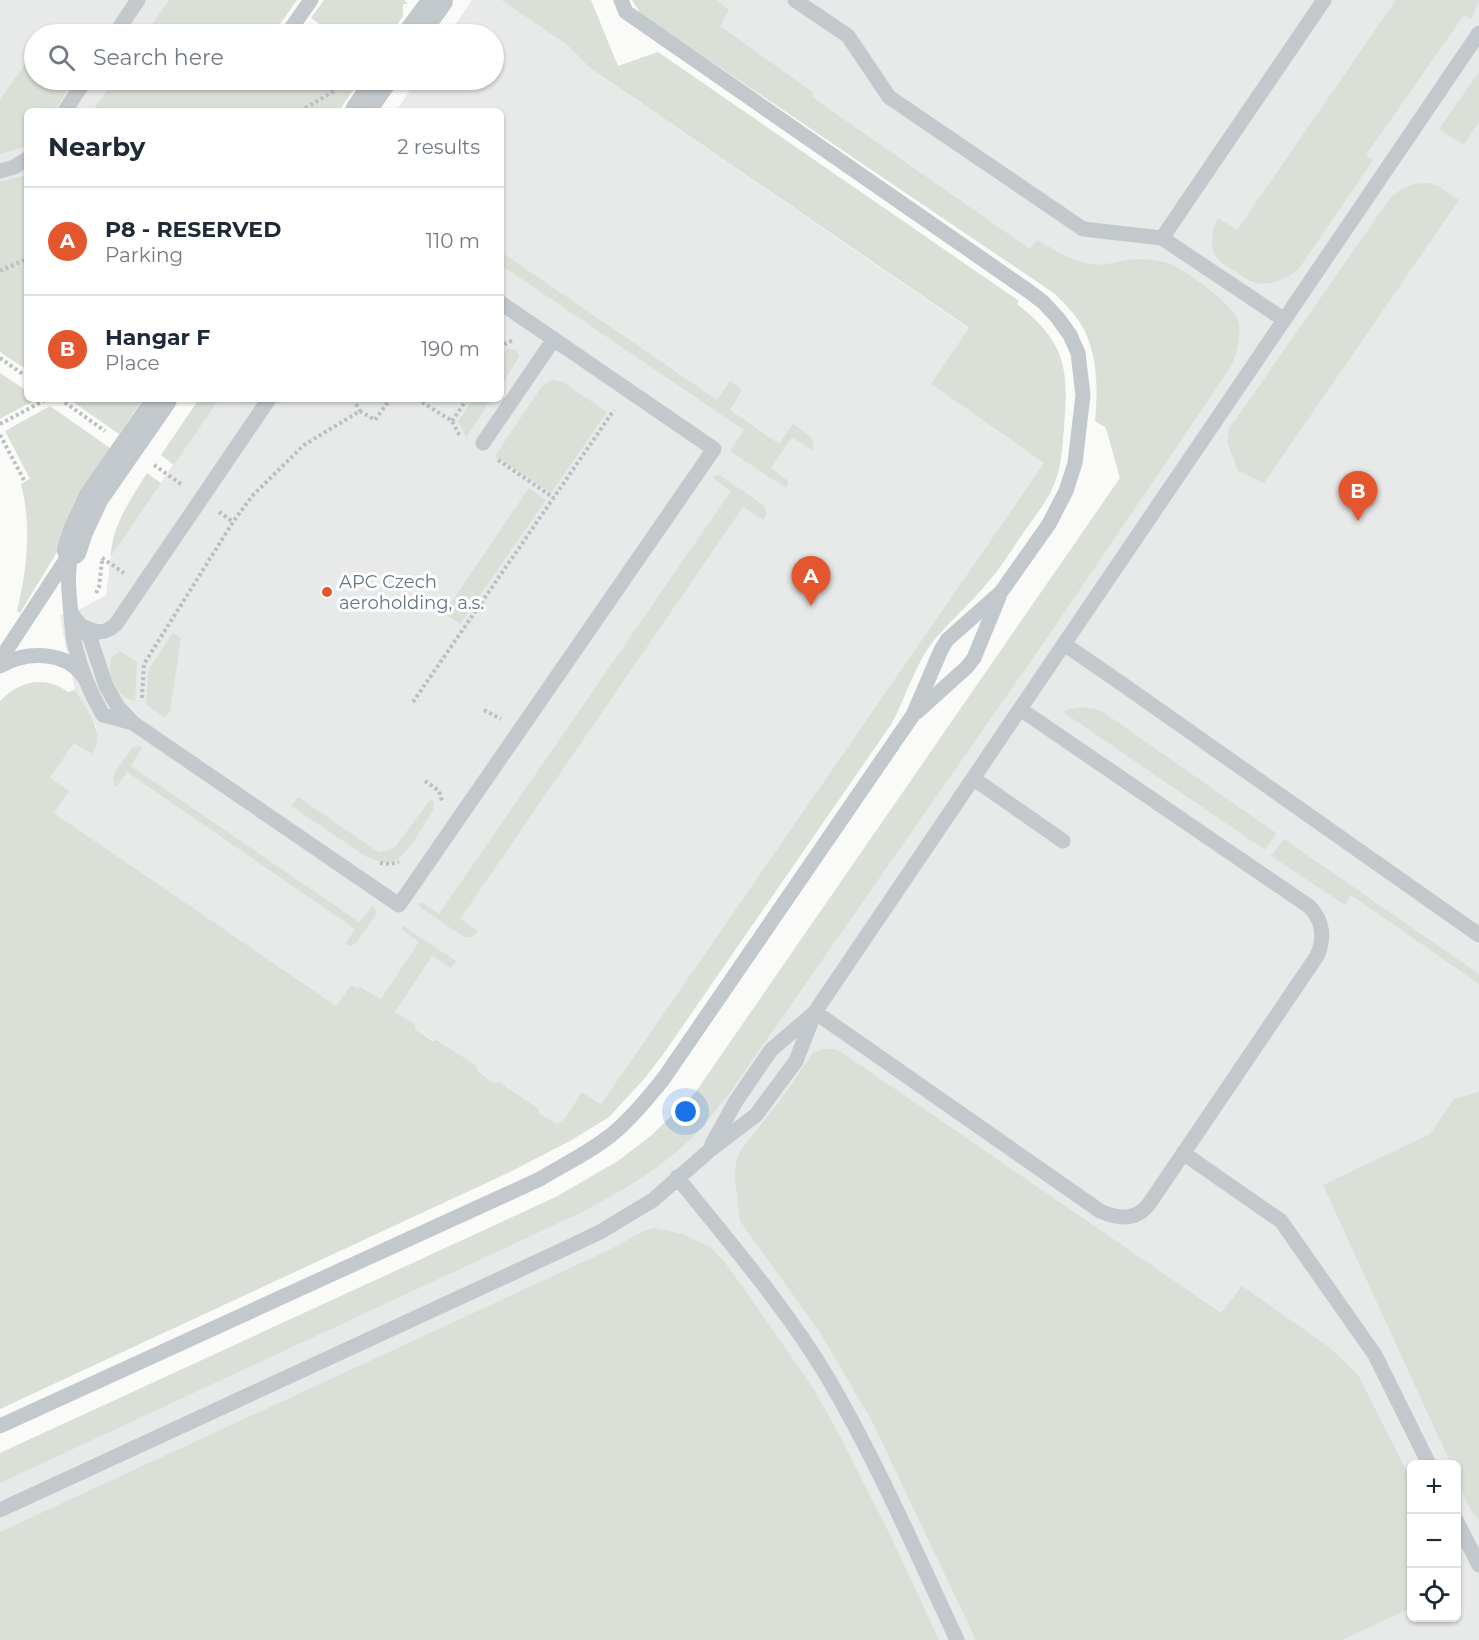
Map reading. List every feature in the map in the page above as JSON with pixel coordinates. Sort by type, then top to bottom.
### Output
[{"type":"street","points":[[420,24],[436,1]]},
{"type":"street","points":[[362,108],[375,90]]},
{"type":"street","points":[[72,550],[94,496],[160,402]]},
{"type":"lane","points":[[122,24],[138,0]]},
{"type":"lane","points":[[293,24],[311,0]]},
{"type":"lane","points":[[621,0],[626,12],[1035,296],[1057,317],[1070,335],[1078,353],[1083,385],[1080,427],[1075,463],[1066,491],[1053,517],[1001,592],[974,658],[913,716]]},
{"type":"lane","points":[[795,0],[848,36],[889,97],[1083,229],[1162,238],[1283,319]]},
{"type":"lane","points":[[1162,238],[1324,0]]},
{"type":"lane","points":[[0,1510],[600,1232],[653,1200],[677,1177],[756,1115],[796,1061],[815,1012],[1479,33]]},
{"type":"lane","points":[[67,108],[79,90]]},
{"type":"lane","points":[[0,171],[24,161]]},
{"type":"lane","points":[[71,614],[90,638],[106,686],[118,707],[133,723],[399,904],[714,449],[504,305]]},
{"type":"lane","points":[[483,443],[554,339]]},
{"type":"lane","points":[[82,626],[89,630],[103,632],[116,624],[267,402]]},
{"type":"lane","points":[[72,550],[68,589],[73,640],[85,678],[103,716],[133,723]]},
{"type":"lane","points":[[0,660],[72,550]]},
{"type":"lane","points":[[0,1426],[540,1179],[615,1132],[641,1107],[682,1053],[913,716],[947,640],[1001,592]]},
{"type":"lane","points":[[1064,644],[1479,934]]},
{"type":"lane","points":[[0,666],[20,657],[47,656],[68,661],[85,678]]},
{"type":"lane","points":[[815,1012],[1100,1211],[1128,1218],[1144,1210],[1317,956],[1322,938],[1320,921],[1310,907],[1020,709]]},
{"type":"lane","points":[[974,779],[1063,841]]},
{"type":"lane","points":[[710,1150],[736,1101],[771,1050],[815,1012]]},
{"type":"lane","points":[[1183,1153],[1281,1221],[1375,1355],[1427,1460]]},
{"type":"lane","points":[[677,1177],[793,1326],[827,1377],[866,1449],[957,1640]]},
{"type":"lane","points":[[1461,1530],[1479,1565]]},
{"type":"path","points":[[305,108],[335,90]]},
{"type":"path","points":[[0,271],[24,259]]},
{"type":"path","points":[[504,346],[510,340],[519,340]]},
{"type":"path","points":[[0,358],[24,375]]},
{"type":"path","points":[[0,424],[41,402]]},
{"type":"path","points":[[64,402],[106,432]]},
{"type":"path","points":[[356,402],[360,411],[375,420],[388,402]]},
{"type":"path","points":[[452,421],[465,402]]},
{"type":"path","points":[[413,702],[616,406]]},
{"type":"path","points":[[141,703],[144,664],[233,522],[253,495],[304,445],[360,411]]},
{"type":"path","points":[[0,435],[24,480]]},
{"type":"path","points":[[148,461],[188,489]]},
{"type":"path","points":[[214,508],[233,522]]},
{"type":"path","points":[[102,558],[127,575]]},
{"type":"path","points":[[425,781],[439,791],[442,805]]},
{"type":"path","points":[[374,861],[390,864],[403,860]]},
{"type":"shaded area","points":[[0,0],[169,0],[152,24],[24,24],[24,90],[107,90],[94,108],[24,108],[24,176],[0,181]]},
{"type":"shaded area","points":[[169,0],[297,0],[280,24],[152,24]]},
{"type":"shaded area","points":[[324,0],[404,0],[408,4],[403,4],[403,16],[398,24],[319,24],[311,18]]},
{"type":"shaded area","points":[[472,0],[501,0],[566,44],[589,67],[969,329],[931,384],[1044,463],[601,1104],[582,1092],[564,1119],[557,1124],[539,1113],[538,1108],[499,1082],[494,1083],[477,1071],[476,1066],[415,1029],[415,1024],[395,1012],[398,1007],[383,997],[381,999],[361,986],[358,990],[351,985],[336,1007],[54,813],[50,778],[74,743],[92,754],[97,744],[96,726],[75,690],[60,615],[80,609],[106,595],[111,554],[217,402],[504,402],[504,108],[398,108],[410,90],[504,90],[504,24],[456,24]]},
{"type":"shaded area","points":[[501,0],[591,0],[618,66],[658,52],[1019,301],[1017,304],[1052,339],[1063,365],[1066,395],[1058,474],[1042,506],[999,569],[929,647],[892,723],[662,1056],[609,1117],[570,1141],[510,1172],[0,1409],[0,701],[7,694],[24,685],[41,682],[50,683],[68,692],[75,690],[93,721],[97,738],[92,754],[74,743],[50,778],[69,791],[54,813],[336,1006],[351,985],[358,989],[360,986],[381,999],[419,942],[401,929],[403,926],[456,961],[451,968],[432,956],[395,1012],[415,1024],[415,1029],[477,1066],[477,1071],[494,1083],[499,1082],[557,1124],[564,1119],[582,1092],[601,1104],[1044,463],[931,384],[969,328],[589,67],[566,44]]},
{"type":"shaded area","points":[[632,0],[717,0],[729,10],[720,26],[814,93],[812,97],[1030,249],[1037,240],[1063,255],[1084,263],[1097,265],[1140,259],[1156,260],[1179,268],[1219,298],[1238,320],[1239,337],[1232,365],[1049,635],[728,1095],[689,1141],[644,1176],[578,1214],[0,1483],[0,1453],[556,1197],[618,1161],[652,1135],[695,1093],[1120,478],[1106,428],[1095,421],[1096,372],[1091,348],[1076,317],[1055,294],[641,14]]},
{"type":"shaded area","points":[[641,0],[1479,0],[1479,1640],[0,1640],[0,1453],[556,1197],[618,1161],[652,1135],[695,1093],[1120,478],[1106,428],[1156,354]]},
{"type":"shaded area","points":[[1396,0],[1479,0],[1471,19],[1464,15],[1366,155],[1373,160],[1298,270],[1284,278],[1264,284],[1247,279],[1223,263],[1214,252],[1212,235],[1218,218],[1237,230]]},
{"type":"shaded area","points":[[24,65],[24,90],[66,90],[56,108],[24,108],[24,146],[0,154],[0,100]]},
{"type":"shaded area","points":[[1479,72],[1479,122],[1464,145],[1439,129]]},
{"type":"shaded area","points":[[107,90],[353,90],[341,108],[94,108]]},
{"type":"shaded area","points":[[24,176],[24,368],[0,352],[0,181]]},
{"type":"shaded area","points":[[1428,183],[1459,200],[1264,483],[1238,471],[1227,442],[1229,429],[1391,197],[1408,186]]},
{"type":"shaded area","points":[[504,254],[717,400],[730,381],[742,390],[730,410],[779,444],[793,424],[810,436],[814,444],[812,450],[792,437],[771,468],[788,481],[786,488],[730,451],[744,430],[504,267]]},
{"type":"shaded area","points":[[507,349],[516,350],[519,357],[504,381],[504,353]]},
{"type":"shaded area","points":[[0,373],[24,389],[24,402],[31,402],[0,419]]},
{"type":"shaded area","points":[[552,380],[563,382],[607,412],[551,493],[495,456],[542,386]]},
{"type":"shaded area","points":[[73,402],[141,402],[119,434]]},
{"type":"shaded area","points":[[197,402],[217,402],[174,465],[161,455]]},
{"type":"shaded area","points":[[471,402],[490,402],[466,437],[458,421]]},
{"type":"shaded area","points":[[50,406],[110,448],[65,539],[20,613],[17,611],[27,548],[26,516],[21,484],[30,479],[5,431]]},
{"type":"shaded area","points":[[147,473],[161,483],[111,556],[118,523]]},
{"type":"shaded area","points":[[715,475],[721,476],[762,504],[766,509],[766,515],[763,520],[743,507],[460,919],[478,931],[472,937],[464,937],[421,908],[419,904],[421,902],[439,914],[731,491],[714,479]]},
{"type":"shaded area","points":[[529,488],[546,500],[460,624],[444,613]]},
{"type":"shaded area","points":[[173,633],[181,638],[170,711],[165,718],[146,704],[148,672]]},
{"type":"shaded area","points":[[119,652],[137,662],[135,701],[122,694],[112,679],[110,664]]},
{"type":"shaded area","points":[[1082,707],[1103,712],[1276,833],[1265,850],[1063,712]]},
{"type":"shaded area","points":[[140,746],[142,748],[131,766],[359,922],[372,906],[376,909],[375,916],[356,943],[351,946],[345,944],[355,929],[127,772],[116,787],[114,786],[115,772],[132,748]]},
{"type":"shaded area","points":[[298,797],[380,852],[395,847],[430,800],[433,800],[434,804],[433,811],[409,848],[397,859],[385,862],[367,857],[291,806]]},
{"type":"shaded area","points":[[1284,839],[1479,974],[1479,984],[1351,895],[1345,905],[1271,856]]},
{"type":"shaded area","points":[[824,1049],[835,1049],[844,1054],[1221,1313],[1242,1286],[1329,1347],[1358,1375],[1407,1472],[1407,1609],[1342,1640],[976,1640],[871,1419],[819,1331],[740,1221],[735,1177],[740,1151],[779,1102],[813,1053]]},
{"type":"shaded area","points":[[1479,1092],[1479,1520],[1470,1508],[1461,1488],[1461,1460],[1449,1460],[1323,1185],[1430,1134],[1454,1099]]},
{"type":"shaded area","points":[[654,1228],[683,1234],[710,1247],[723,1260],[815,1391],[892,1539],[939,1640],[0,1640],[0,1532]]},
{"type":"place","name":"Hangar F","points":[[1358,521]]},
{"type":"place","name":"APC Czech aeroholding, a.s.","points":[[327,592]]},
{"type":"place","name":"P8 - RESERVED","points":[[811,606]]}]
